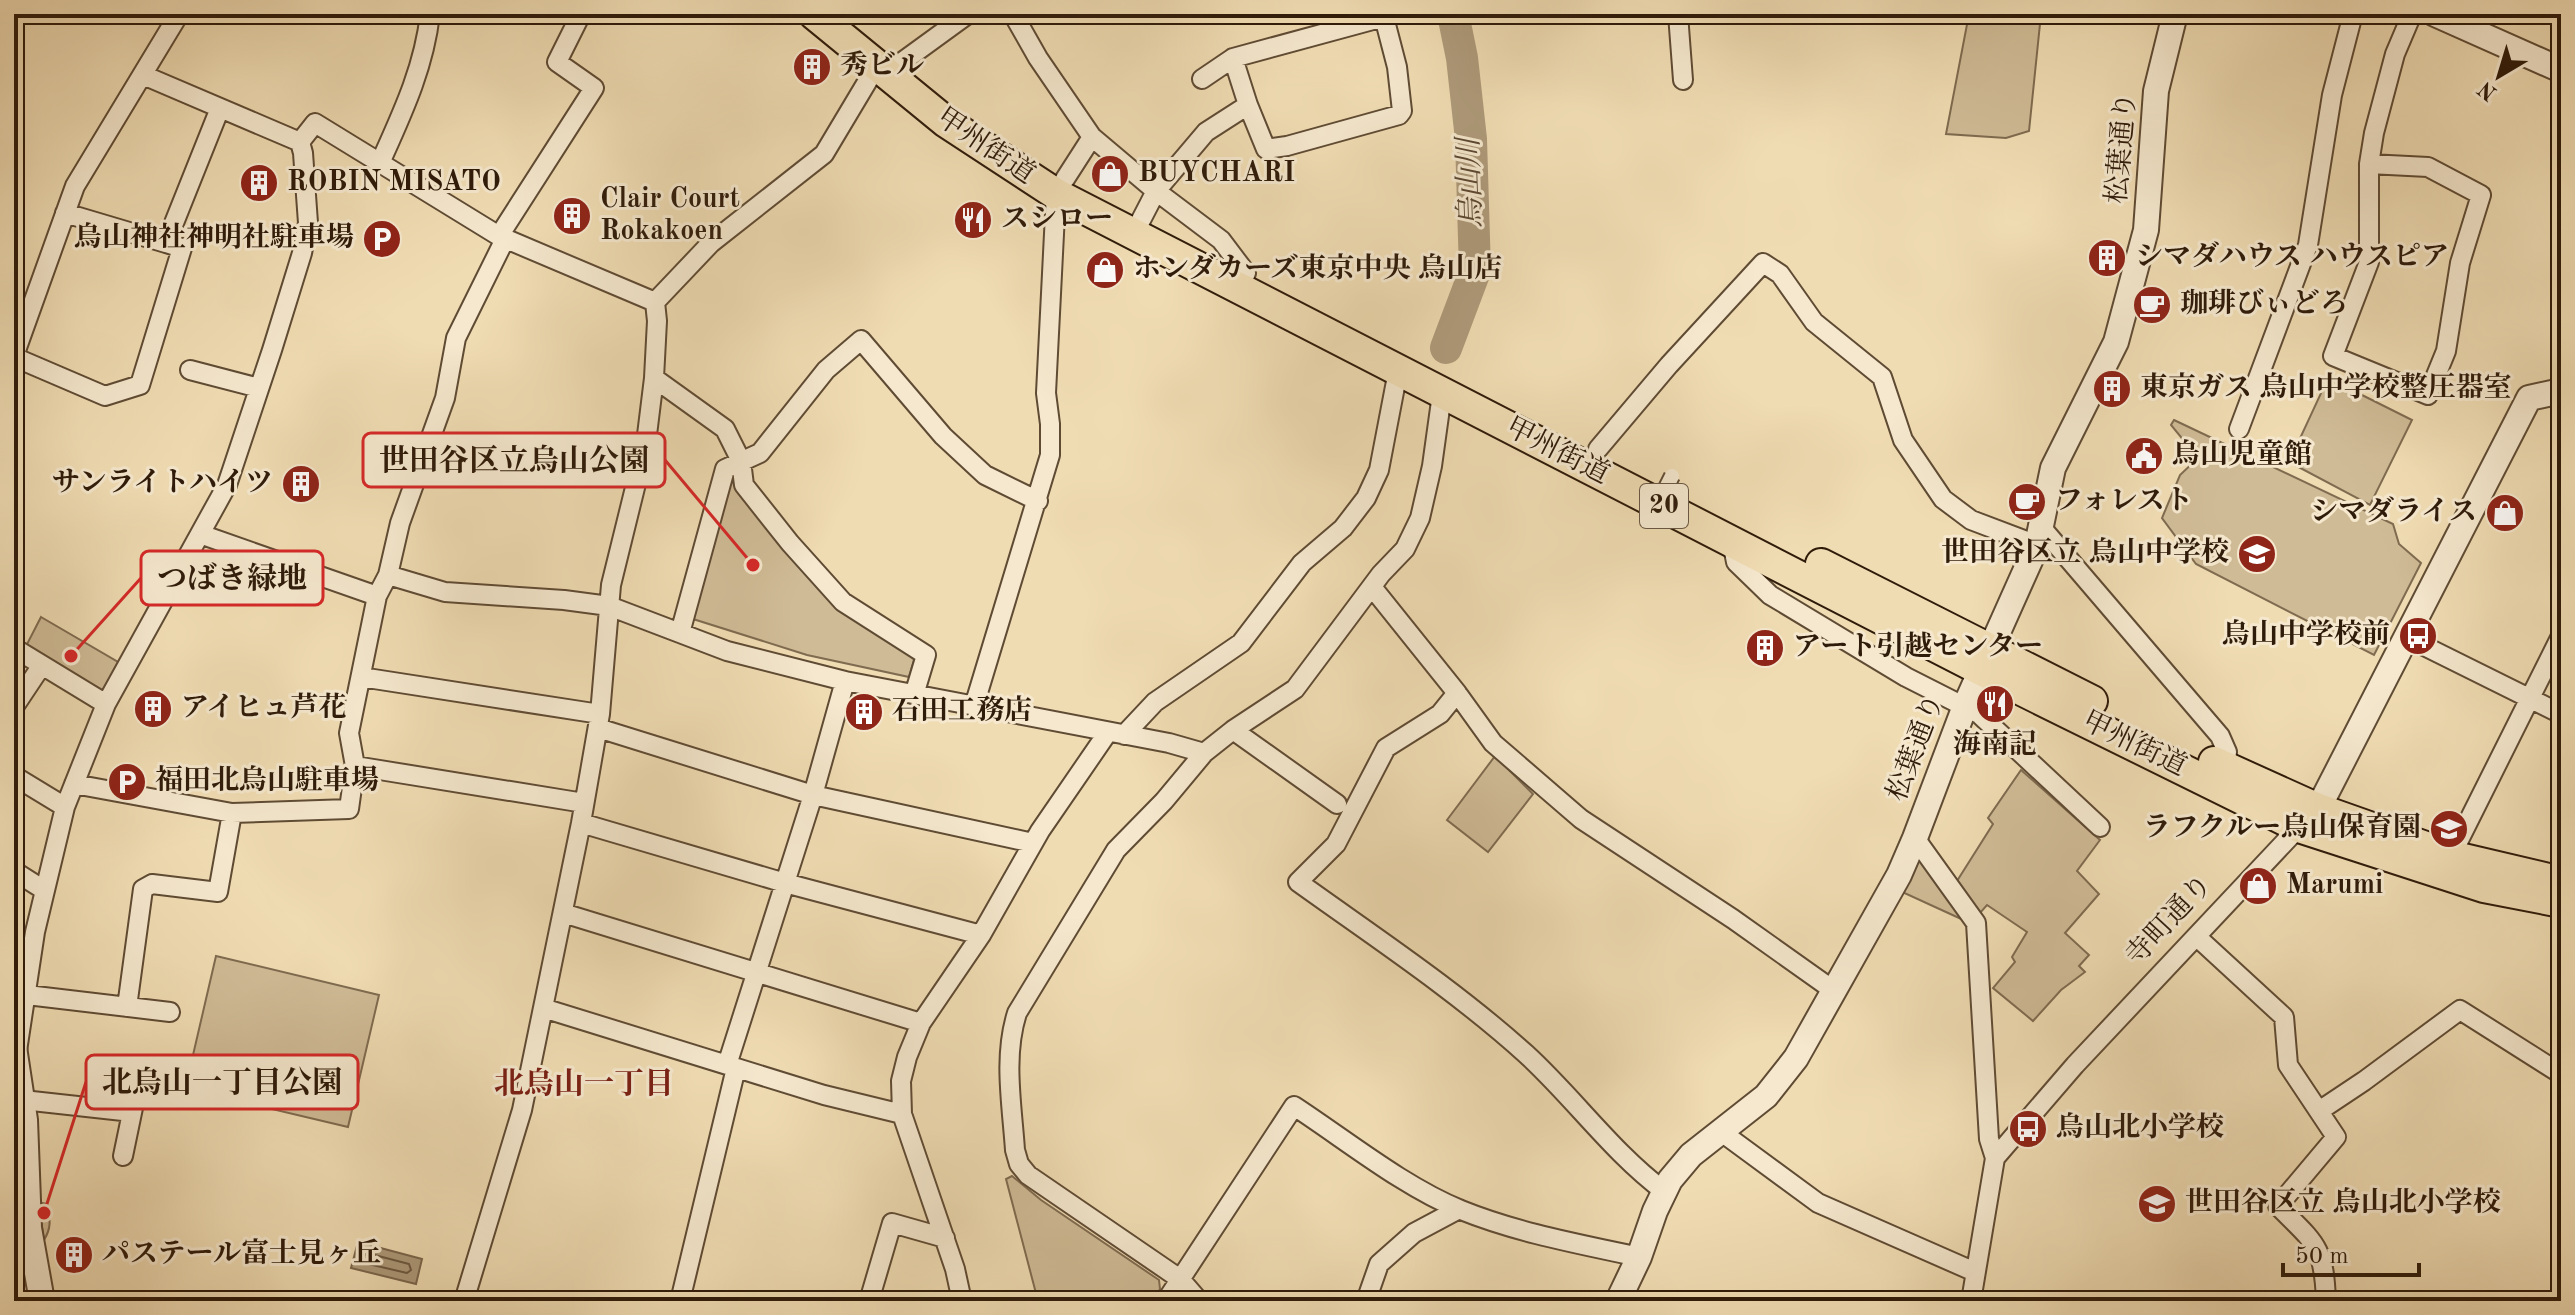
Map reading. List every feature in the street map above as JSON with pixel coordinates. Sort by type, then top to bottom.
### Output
[{"type":"highway","name":"甲州街道","points":[[814,14],[974,118],[1060,186],[1442,394],[1732,541],[1985,660],[2308,818],[2484,887],[2561,902]]},
{"type":"highway","name":"甲州街道","points":[[842,14],[889,65]]},
{"type":"highway","name":"甲州街道","points":[[1060,186],[1141,220],[1598,449],[1985,660],[2225,768],[2308,818],[2561,881]]},
{"type":"street","points":[[380,163],[413,91],[427,42],[430,14]]},
{"type":"street","points":[[74,784],[232,813],[349,809],[355,766],[349,733],[377,596],[388,575],[400,523],[445,398],[456,338],[502,238],[594,88],[557,62],[581,14]]},
{"type":"street","points":[[464,1301],[522,1110],[581,823],[599,721],[611,585],[646,443],[654,378],[655,302],[711,243],[824,154],[889,65],[968,14]]},
{"type":"street","points":[[1013,14],[1038,58],[1092,137],[1221,240],[1246,273]]},
{"type":"street","points":[[1678,14],[1683,80]]},
{"type":"street","name":"松葉通り","points":[[1618,1301],[1664,1191],[1691,1155],[1766,1096],[1796,1058],[1899,875],[1965,706],[2039,536],[2053,468],[2116,342],[2146,230],[2156,91],[2175,14]]},
{"type":"street","points":[[2239,429],[2308,245],[2332,95],[2353,14]]},
{"type":"street","points":[[2369,164],[2428,167],[2481,195],[2460,263],[2446,351],[2428,395],[2333,356],[2369,262],[2369,164],[2374,133],[2395,54],[2412,14]]},
{"type":"street","points":[[65,213],[182,248],[140,385],[105,396],[14,356],[65,213],[75,186],[143,75],[169,17]]},
{"type":"street","points":[[1202,79],[1233,58],[1384,17],[1397,67],[1402,111],[1399,115],[1266,149],[1233,58]]},
{"type":"street","points":[[2448,17],[2561,70]]},
{"type":"street","points":[[143,75],[300,142]]},
{"type":"street","points":[[1141,220],[1156,191],[1206,132],[1248,105]]},
{"type":"street","points":[[166,243],[220,108]]},
{"type":"street","points":[[300,142],[315,123],[502,238],[655,302]]},
{"type":"street","points":[[974,706],[1050,455],[1046,393],[1060,186],[1092,137]]},
{"type":"street","points":[[42,1301],[21,1212],[23,1100],[15,1049],[44,890],[65,807],[106,704],[227,485],[302,253],[308,223],[300,142]]},
{"type":"street","points":[[1598,449],[1669,365],[1763,263],[1780,274],[1814,322],[1882,377],[1903,440],[1943,499],[1971,520],[2039,536],[2220,736],[2227,752],[2225,768]]},
{"type":"street","points":[[680,633],[725,469],[760,453],[826,370],[861,340],[943,436],[985,475],[1038,501]]},
{"type":"street","points":[[190,370],[259,388]]},
{"type":"street","points":[[962,1301],[945,1238],[902,1114],[901,1081],[921,1023],[981,935],[1033,843],[1116,733],[1241,643],[1302,563],[1343,528],[1366,498],[1379,470],[1398,371]]},
{"type":"street","points":[[654,378],[725,429],[741,461],[744,485],[843,602],[926,655],[914,695]]},
{"type":"street","name":"寺町通り","points":[[1995,1158],[2075,1065],[2308,818],[2408,638],[2529,398],[2561,391]]},
{"type":"street","points":[[1199,1301],[1180,1279],[1028,1175],[1019,1164],[1015,1150],[1009,1059],[1011,1032],[1017,1013],[1116,850],[1164,801],[1204,753],[1295,689],[1381,574],[1405,549],[1420,518],[1432,466],[1442,394]]},
{"type":"street","points":[[1651,518],[1672,476]]},
{"type":"street","points":[[200,534],[377,596]]},
{"type":"street","points":[[1732,541],[1736,562],[1770,595],[1906,677],[1965,706],[2006,738],[2100,827]]},
{"type":"street","points":[[388,575],[445,592],[609,606],[727,651],[845,681],[1169,743],[1204,753]]},
{"type":"street","points":[[1372,587],[1493,743],[1581,819],[1733,919],[1833,990]]},
{"type":"street","points":[[2451,856],[2561,636]]},
{"type":"street","points":[[2408,638],[2561,714]]},
{"type":"street","points":[[14,648],[106,704]]},
{"type":"street","points":[[14,707],[42,665]]},
{"type":"street","points":[[361,677],[599,721],[813,795],[1033,843]]},
{"type":"street","points":[[680,1301],[732,1067],[845,681]]},
{"type":"street","points":[[1457,693],[1440,714],[1386,748],[1336,844],[1298,882],[1480,1012],[1549,1075],[1641,1173],[1664,1191]]},
{"type":"street","points":[[1233,730],[1337,804]]},
{"type":"street","points":[[355,766],[584,803]]},
{"type":"street","points":[[14,776],[65,807]]},
{"type":"street","points":[[127,1007],[143,889],[152,884],[218,892],[232,813]]},
{"type":"street","points":[[581,823],[785,883],[981,935]]},
{"type":"street","points":[[1915,838],[1976,923],[1989,1139],[1995,1158],[1971,1301]]},
{"type":"street","points":[[14,871],[44,890]]},
{"type":"street","points":[[563,913],[921,1023]]},
{"type":"street","points":[[2197,937],[2284,1017],[2288,1065],[2336,1137],[2278,1206],[2315,1244],[2325,1265],[2326,1301]]},
{"type":"street","points":[[27,995],[170,1012]]},
{"type":"street","points":[[543,1008],[824,1095],[902,1114]]},
{"type":"street","points":[[2319,1111],[2460,1010],[2561,1074]]},
{"type":"street","points":[[123,1156],[139,1079]]},
{"type":"street","points":[[23,1100],[132,1112]]},
{"type":"street","points":[[1166,1301],[1294,1106],[1419,1188],[1459,1209],[1517,1230],[1639,1257]]},
{"type":"street","points":[[1720,1131],[1818,1203],[1975,1272]]},
{"type":"street","points":[[1366,1301],[1379,1264],[1414,1233],[1459,1209]]},
{"type":"street","points":[[869,1301],[892,1223],[945,1238]]},
{"type":"shaded area","points":[[1969,14],[2041,14],[2029,131],[2006,138],[1946,134]]},
{"type":"shaded area","points":[[2328,378],[2412,420],[2370,505],[2289,462]]},
{"type":"shaded area","points":[[2174,420],[2393,524],[2399,544],[2421,563],[2374,655],[2196,564],[2162,518],[2180,475],[2198,458],[2171,425]]},
{"type":"shaded area","points":[[728,473],[737,490],[912,655],[914,660],[909,677],[807,655],[693,619]]},
{"type":"shaded area","points":[[41,617],[118,662],[105,691],[95,691],[24,650]]},
{"type":"shaded area","points":[[1495,756],[1533,794],[1488,852],[1447,820]]},
{"type":"shaded area","points":[[2021,770],[2100,840],[2077,871],[2099,894],[2065,933],[2089,955],[2079,966],[2085,972],[2061,990],[2033,1021],[1993,988],[2015,962],[2012,957],[2027,932],[1987,905],[1980,913],[1957,881],[1993,824],[1988,818]]},
{"type":"shaded area","points":[[1917,853],[1970,923],[1900,891]]},
{"type":"shaded area","points":[[216,956],[379,995],[348,1127],[234,1100],[238,1080],[190,1068]]},
{"type":"shaded area","points":[[1012,1176],[1041,1200],[1159,1280],[1160,1289],[1152,1301],[1038,1301],[1006,1179]]},
{"type":"shaded area","points":[[38,1202],[47,1204],[49,1214],[49,1227],[44,1240]]},
{"type":"water","points":[[358,1242],[422,1259],[416,1284],[351,1268]]},
{"type":"waterway","name":"烏山川","points":[[1446,348],[1475,271],[1471,139],[1462,58],[1453,14]]},
{"type":"place","name":"秀ビル","points":[[812,67]]},
{"type":"place","name":"BUYCHARI","points":[[1110,174]]},
{"type":"place","name":"ROBIN MISATO","points":[[259,183]]},
{"type":"place","name":"Clair Court Rokakoen","points":[[572,216]]},
{"type":"place","name":"スシロー","points":[[973,220]]},
{"type":"place","name":"烏山神社神明社駐車場","points":[[382,239]]},
{"type":"place","name":"シマダハウス ハウスピア","points":[[2107,258]]},
{"type":"place","name":"ホンダカーズ東京中央 烏山店","points":[[1105,270]]},
{"type":"place","name":"珈琲びぃどろ","points":[[2152,305]]},
{"type":"place","name":"東京ガス 烏山中学校整圧器室","points":[[2112,389]]},
{"type":"place","name":"烏山児童館","points":[[2144,456]]},
{"type":"place","name":"サンライトハイツ","points":[[301,484]]},
{"type":"place","name":"フォレスト","points":[[2027,502]]},
{"type":"place","name":"シマダライス","points":[[2505,513]]},
{"type":"place","name":"世田谷区立 烏山中学校","points":[[2257,554]]},
{"type":"place","name":"世田谷区立烏山公園","points":[[753,565]]},
{"type":"place","name":"烏山中学校前","points":[[2418,636]]},
{"type":"place","name":"アート引越センター","points":[[1765,648]]},
{"type":"place","name":"つばき緑地","points":[[71,656]]},
{"type":"place","name":"海南記","points":[[1995,704]]},
{"type":"place","name":"アイヒュ芦花","points":[[153,709]]},
{"type":"place","name":"石田工務店","points":[[864,712]]},
{"type":"place","name":"福田北烏山駐車場","points":[[127,782]]},
{"type":"place","name":"ラフクルー烏山保育園","points":[[2449,829]]},
{"type":"place","name":"Marumi","points":[[2258,886]]},
{"type":"place","name":"烏山北小学校","points":[[2028,1129]]},
{"type":"place","name":"世田谷区立 烏山北小学校","points":[[2157,1204]]},
{"type":"place","name":"北烏山一丁目公園","points":[[44,1213]]},
{"type":"place","name":"パステール富士見ヶ丘","points":[[74,1255]]},
{"type":"district","name":"北烏山一丁目","points":[[584,1085]]}]
